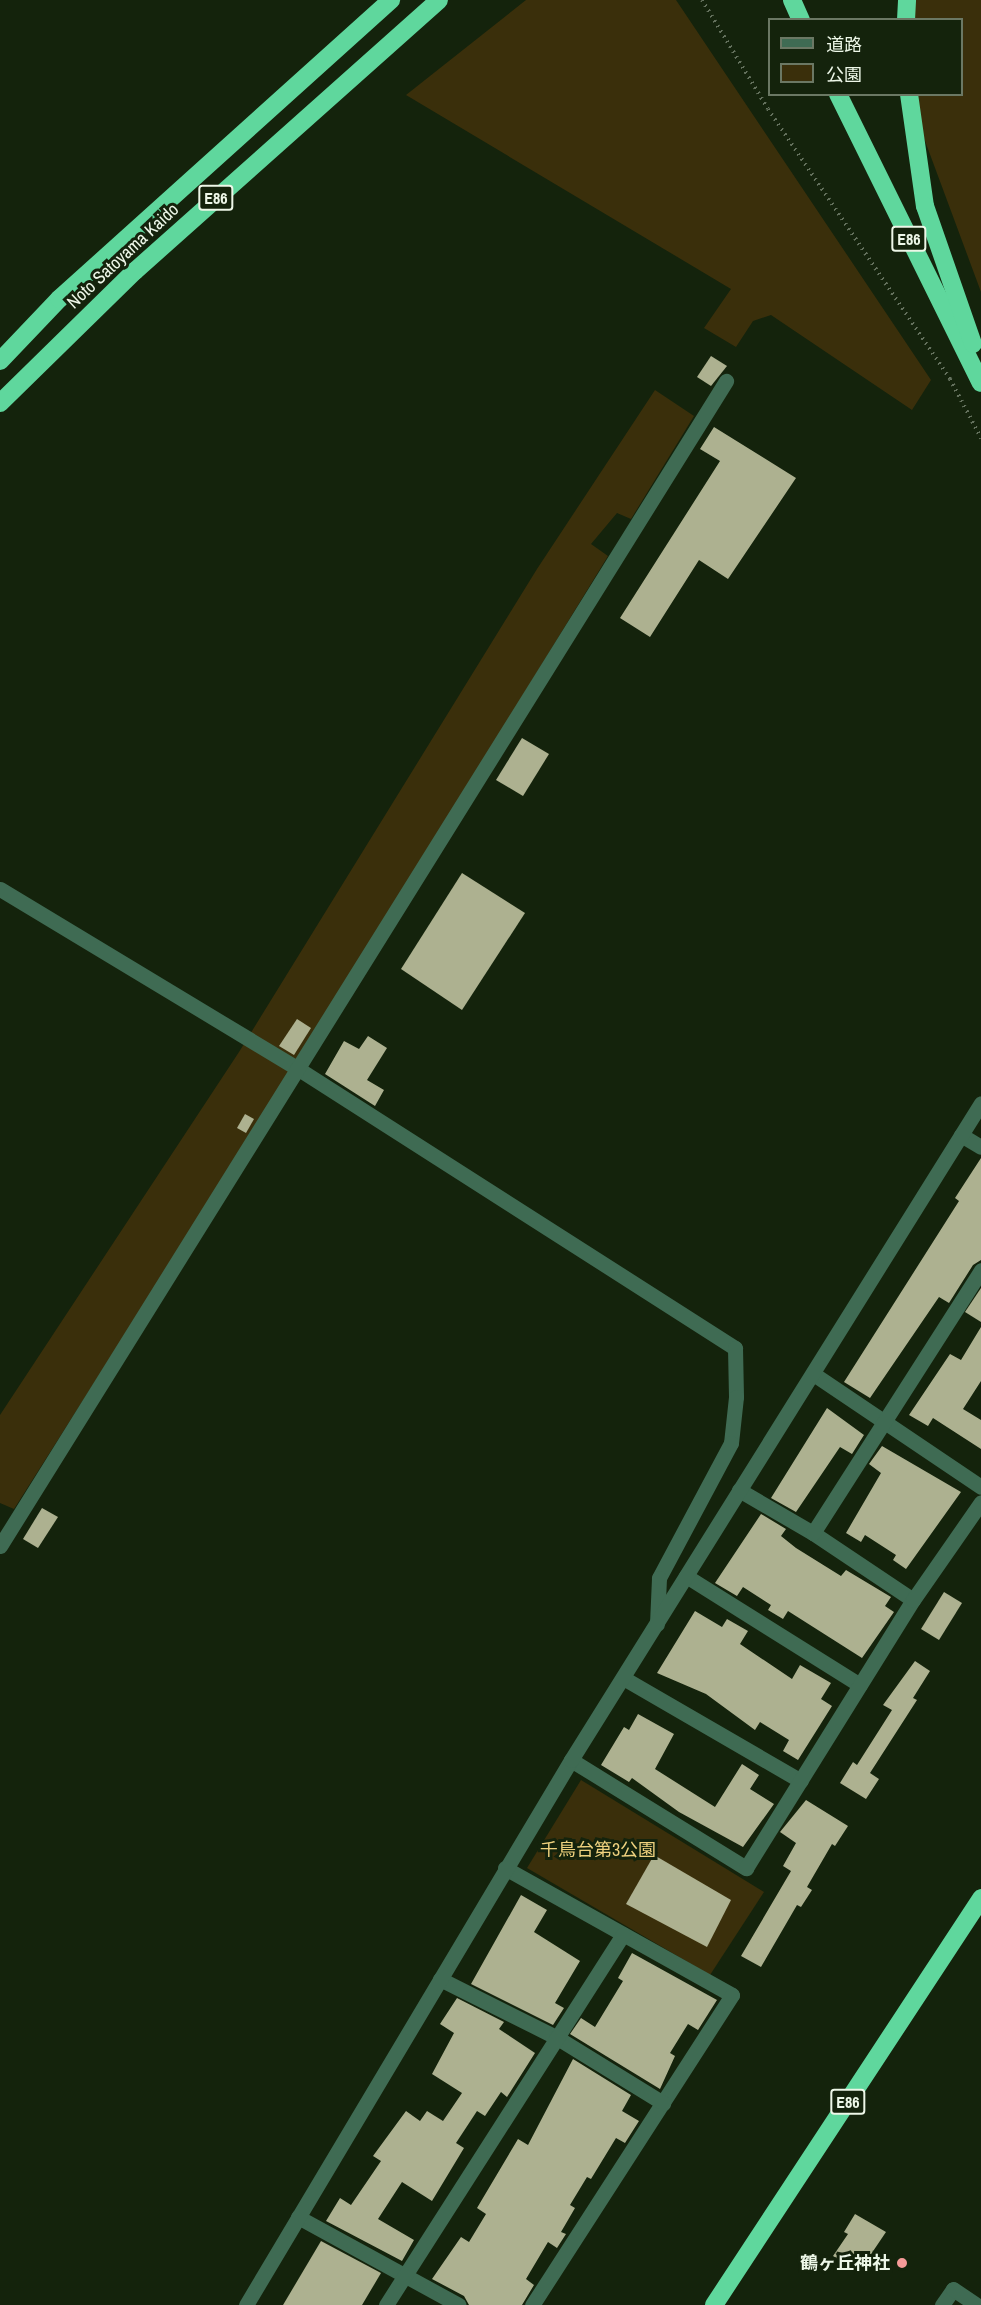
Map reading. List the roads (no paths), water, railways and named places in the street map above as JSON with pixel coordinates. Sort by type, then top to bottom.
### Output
[{"type":"highway","name":"Noto Satoyama Kaido","points":[[0,361],[76,283],[391,0]]},
{"type":"highway","name":"Noto Satoyama Kaido","points":[[0,403],[135,271],[439,0]]},
{"type":"highway","points":[[792,0],[800,18]]},
{"type":"highway","points":[[906,18],[907,0]]},
{"type":"highway","name":"E86","points":[[839,96],[981,383]]},
{"type":"highway","name":"E86","points":[[909,96],[925,206],[956,301],[981,363]]},
{"type":"highway","name":"E86","points":[[714,2305],[981,1898]]},
{"type":"street","points":[[0,1546],[726,381]]},
{"type":"street","points":[[0,889],[297,1068],[735,1348],[736,1397],[731,1443],[659,1578],[657,1624]]},
{"type":"street","points":[[246,2305],[571,1760],[625,1679],[739,1490],[815,1375],[981,1103]]},
{"type":"street","points":[[961,1136],[981,1147]]},
{"type":"street","points":[[813,1533],[882,1421],[981,1269]]},
{"type":"street","points":[[815,1375],[981,1487]]},
{"type":"street","points":[[739,1490],[813,1533],[913,1600]]},
{"type":"street","points":[[571,1760],[746,1868],[913,1600],[981,1502]]},
{"type":"street","points":[[686,1576],[860,1685]]},
{"type":"street","points":[[625,1679],[801,1780]]},
{"type":"street","points":[[505,1868],[732,1995],[532,2305]]},
{"type":"street","points":[[386,2305],[623,1934]]},
{"type":"street","points":[[440,1979],[556,2037],[663,2103]]},
{"type":"street","points":[[298,2217],[407,2273],[459,2305]]},
{"type":"street","points":[[942,2305],[952,2289],[977,2305]]},
{"type":"place","name":"鶴ヶ丘神社","points":[[902,2263]]},
{"type":"park label","name":"千鳥台第3公園","points":[[598,1850]]}]
